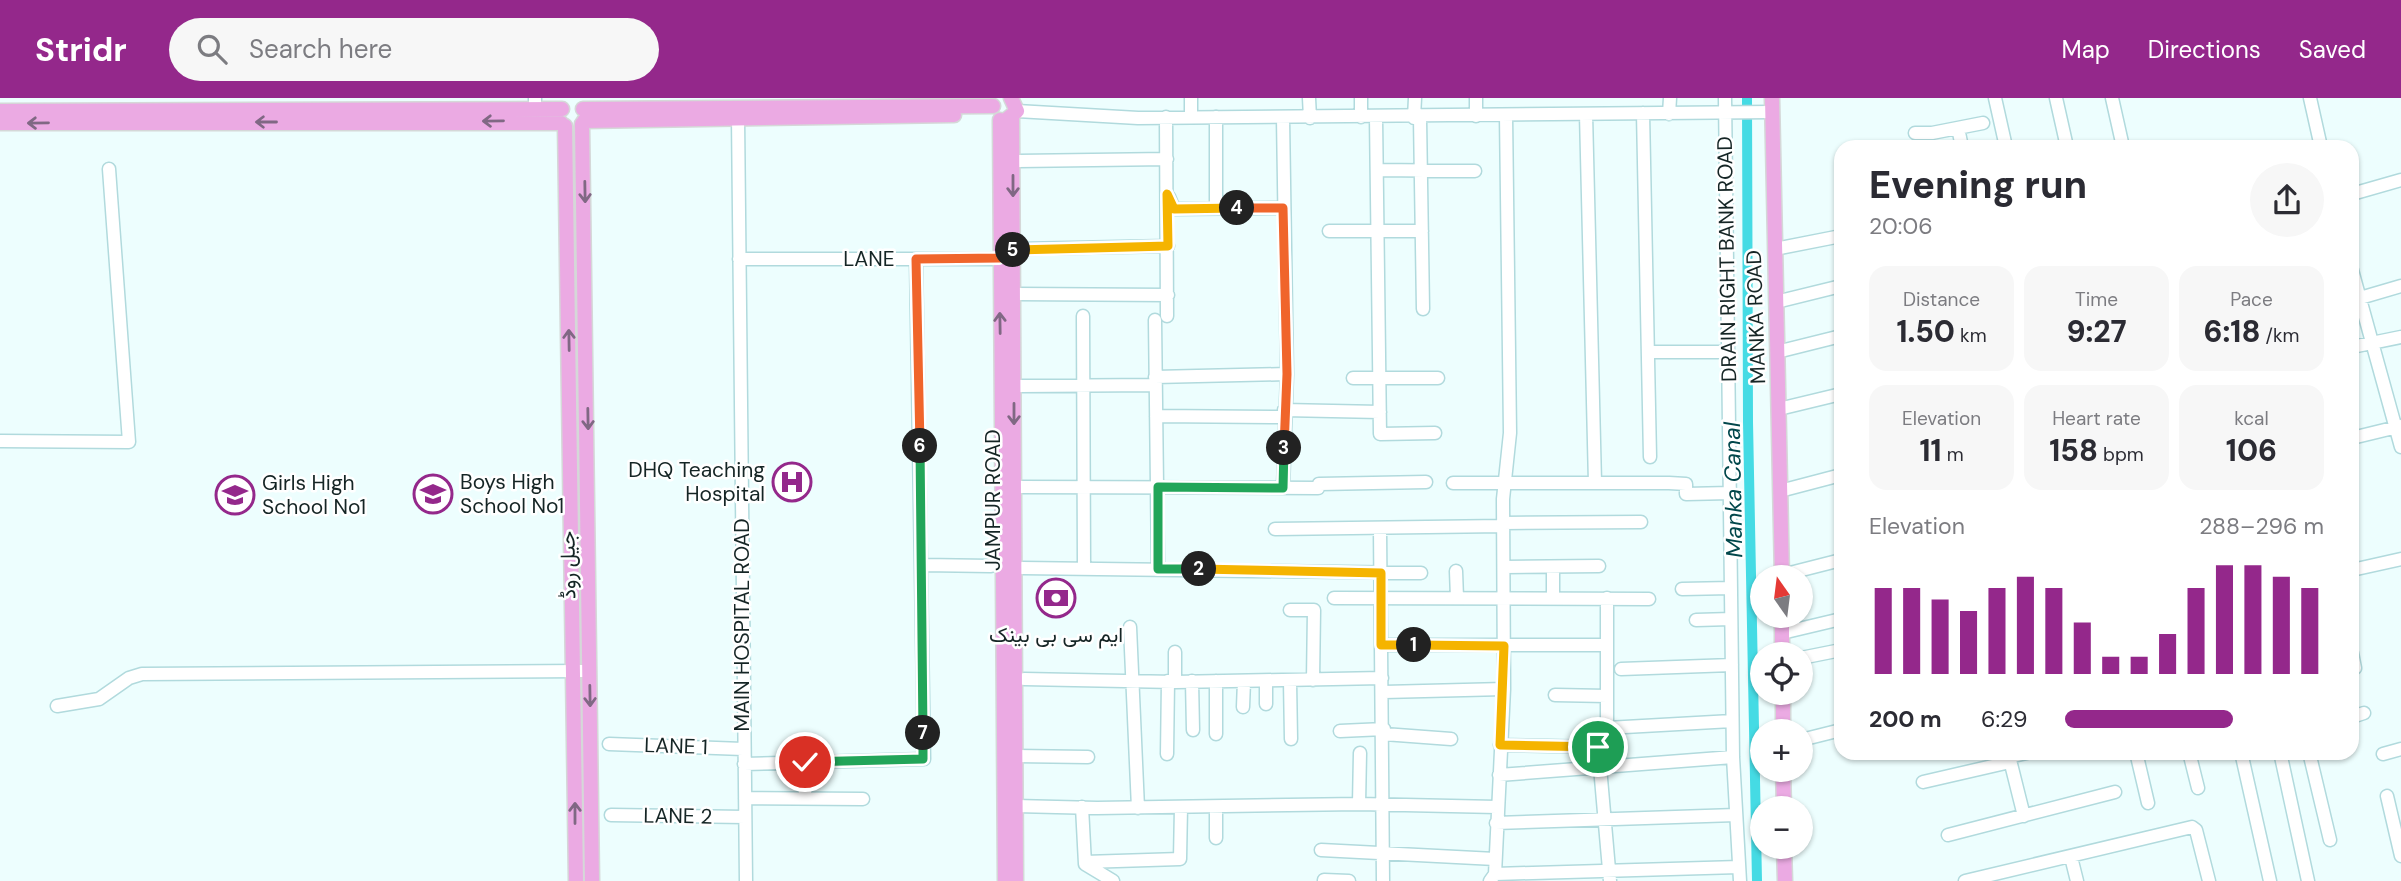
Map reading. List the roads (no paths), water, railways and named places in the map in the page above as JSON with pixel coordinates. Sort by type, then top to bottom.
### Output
[{"type":"main road","points":[[0,123],[147,109],[269,103],[535,103],[573,114],[621,103],[884,101],[964,102],[1006,107]]},
{"type":"main road","points":[[0,111],[108,104],[147,109],[738,117],[1006,107]]},
{"type":"main road","name":"MANKA ROAD","points":[[1772,105],[1782,565]]},
{"type":"main road","name":"JAMPUR ROAD","points":[[1006,107],[1013,250],[1016,881]]},
{"type":"main road","name":"JAMPUR ROAD","points":[[1005,881],[999,258],[1006,107]]},
{"type":"main road","name":"جیل روڈ","points":[[573,114],[590,670],[592,881]]},
{"type":"main road","name":"جیل روڈ","points":[[573,114],[576,881]]},
{"type":"main road","points":[[1782,628],[1782,642]]},
{"type":"main road","points":[[1784,859],[1784,881]]},
{"type":"street","points":[[1191,98],[1191,117]]},
{"type":"street","points":[[1309,98],[1310,117]]},
{"type":"street","points":[[1361,98],[1361,117]]},
{"type":"street","points":[[1415,98],[1421,171],[1423,309]]},
{"type":"street","points":[[1476,98],[1476,116]]},
{"type":"street","points":[[1635,98],[1638,113],[1648,352],[1650,457]]},
{"type":"street","points":[[1669,114],[1670,98]]},
{"type":"street","name":"DRAIN RIGHT BANK ROAD","points":[[1725,98],[1732,720],[1740,881]]},
{"type":"street","points":[[1995,98],[2004,140]]},
{"type":"street","points":[[2056,98],[2065,140]]},
{"type":"street","points":[[2112,98],[2121,140]]},
{"type":"street","points":[[2310,98],[2319,140]]},
{"type":"street","points":[[1006,107],[1166,117],[1417,118],[1638,113],[1756,114],[1772,105]]},
{"type":"street","points":[[1586,114],[1595,483]]},
{"type":"street","points":[[1506,115],[1510,433],[1504,484],[1503,525],[1504,689],[1492,877],[1609,876],[1739,867]]},
{"type":"street","name":"MAIN HOSPITAL ROAD","points":[[738,117],[746,881]]},
{"type":"street","points":[[1158,569],[1155,381],[1161,318],[1168,295],[1166,117]]},
{"type":"street","points":[[1216,117],[1216,208]]},
{"type":"street","points":[[1376,117],[1380,433],[1435,433]]},
{"type":"street","points":[[1283,118],[1287,374],[1283,488]]},
{"type":"street","points":[[1915,133],[1983,123]]},
{"type":"street","points":[[1958,128],[1961,140]]},
{"type":"street","points":[[1018,161],[1167,159]]},
{"type":"street","points":[[0,441],[129,442],[109,169]]},
{"type":"street","points":[[1377,170],[1475,171]]},
{"type":"street","points":[[2359,192],[2401,180]]},
{"type":"street","points":[[1167,194],[1174,209],[1283,208]]},
{"type":"street","points":[[1329,231],[1422,231]]},
{"type":"street","points":[[1775,249],[1834,237]]},
{"type":"street","points":[[999,258],[1013,250],[1168,246]]},
{"type":"street","name":"LANE","points":[[739,260],[999,258]]},
{"type":"street","points":[[744,764],[923,759],[923,565],[916,259]]},
{"type":"street","points":[[2360,298],[2401,286]]},
{"type":"street","points":[[1776,302],[1834,288]]},
{"type":"street","points":[[1013,294],[1168,295]]},
{"type":"street","points":[[2359,294],[2399,427],[2401,447]]},
{"type":"street","points":[[1083,316],[1084,568]]},
{"type":"street","points":[[1777,352],[1834,337]]},
{"type":"street","points":[[2359,346],[2401,337]]},
{"type":"street","points":[[1648,352],[1728,352]]},
{"type":"street","points":[[1020,386],[1084,386],[1287,374]]},
{"type":"street","points":[[1353,378],[1438,378]]},
{"type":"street","points":[[1779,409],[1834,396]]},
{"type":"street","points":[[1156,416],[1380,412]]},
{"type":"street","points":[[2359,436],[2399,427]]},
{"type":"street","points":[[1780,491],[1834,477]]},
{"type":"street","points":[[1020,487],[1318,488],[1319,484],[1426,482]]},
{"type":"street","points":[[1453,483],[1686,484],[1686,494],[1730,494]]},
{"type":"street","points":[[1275,529],[1641,522]]},
{"type":"street","points":[[1380,528],[1385,806],[1383,881]]},
{"type":"street","points":[[2359,568],[2401,559]]},
{"type":"street","points":[[1813,568],[1834,562]]},
{"type":"street","points":[[923,565],[991,565]]},
{"type":"street","points":[[1505,567],[1599,566]]},
{"type":"street","points":[[1553,567],[1553,597]]},
{"type":"street","points":[[1022,568],[1421,573]]},
{"type":"street","points":[[1457,570],[1457,598]]},
{"type":"street","points":[[1682,589],[1731,588]]},
{"type":"street","points":[[1334,598],[1649,598]]},
{"type":"street","points":[[1607,598],[1607,728],[1732,720]]},
{"type":"street","points":[[1290,610],[1314,610],[1313,680]]},
{"type":"street","points":[[1696,620],[1731,619]]},
{"type":"street","points":[[1782,633],[1834,621]]},
{"type":"street","points":[[1130,627],[1138,808]]},
{"type":"street","points":[[1381,645],[1606,645]]},
{"type":"street","points":[[1167,754],[1175,652]]},
{"type":"street","points":[[1813,656],[1834,652]]},
{"type":"street","points":[[1621,668],[1732,665]]},
{"type":"street","points":[[57,706],[99,699],[129,678],[142,674],[590,670]]},
{"type":"street","points":[[1024,679],[1172,682],[1382,678]]},
{"type":"street","points":[[1192,681],[1193,730]]},
{"type":"street","points":[[1216,681],[1216,734]]},
{"type":"street","points":[[1243,707],[1244,681]]},
{"type":"street","points":[[1266,681],[1266,704]]},
{"type":"street","points":[[1290,681],[1291,739]]},
{"type":"street","points":[[1384,692],[1504,689]]},
{"type":"street","points":[[1555,695],[1607,696]]},
{"type":"street","points":[[1340,731],[1384,731],[1451,739]]},
{"type":"street","points":[[1813,737],[1834,732]]},
{"type":"street","name":"LANE 1","points":[[609,744],[743,749]]},
{"type":"street","points":[[1500,745],[1598,747]]},
{"type":"street","points":[[2383,754],[2401,749]]},
{"type":"street","points":[[1359,804],[1360,753]]},
{"type":"street","points":[[1016,756],[1088,757]]},
{"type":"street","points":[[1499,775],[1733,757]]},
{"type":"street","points":[[1923,782],[1999,760]]},
{"type":"street","points":[[2010,760],[2024,816]]},
{"type":"street","points":[[2138,760],[2148,803]]},
{"type":"street","points":[[2191,760],[2198,788]]},
{"type":"street","points":[[2243,760],[2270,881]]},
{"type":"street","points":[[2282,760],[2308,881]]},
{"type":"street","points":[[2310,760],[2330,840]]},
{"type":"street","points":[[805,762],[806,799]]},
{"type":"street","points":[[1600,767],[1609,876]]},
{"type":"street","points":[[1948,835],[2115,792]]},
{"type":"street","points":[[2388,796],[2401,856]]},
{"type":"street","points":[[745,798],[863,799]]},
{"type":"street","points":[[1016,806],[1138,808],[1359,804],[1497,807]]},
{"type":"street","points":[[1082,807],[1085,862]]},
{"type":"street","points":[[1085,862],[1180,859],[1181,807]]},
{"type":"street","points":[[1216,807],[1216,838]]},
{"type":"street","name":"LANE 2","points":[[611,815],[745,817]]},
{"type":"street","points":[[1496,822],[1736,815]]},
{"type":"street","points":[[1965,881],[2192,827],[2196,830],[2209,881]]},
{"type":"street","points":[[1321,850],[1495,859]]},
{"type":"street","points":[[2071,857],[2077,881]]},
{"type":"street","points":[[1085,862],[1113,881]]},
{"type":"street","points":[[1324,880],[1349,881]]},
{"type":"waterway","name":"Manka Canal","points":[[1747,98],[1748,422],[1757,881]]},
{"type":"place","name":"DHQ Teaching Hospital","points":[[792,482]]},
{"type":"place","name":"Boys High School No1","points":[[433,494]]},
{"type":"place","name":"Girls High School No1","points":[[235,495]]},
{"type":"place","name":"ایم سی بی بینک","points":[[1056,598]]}]
